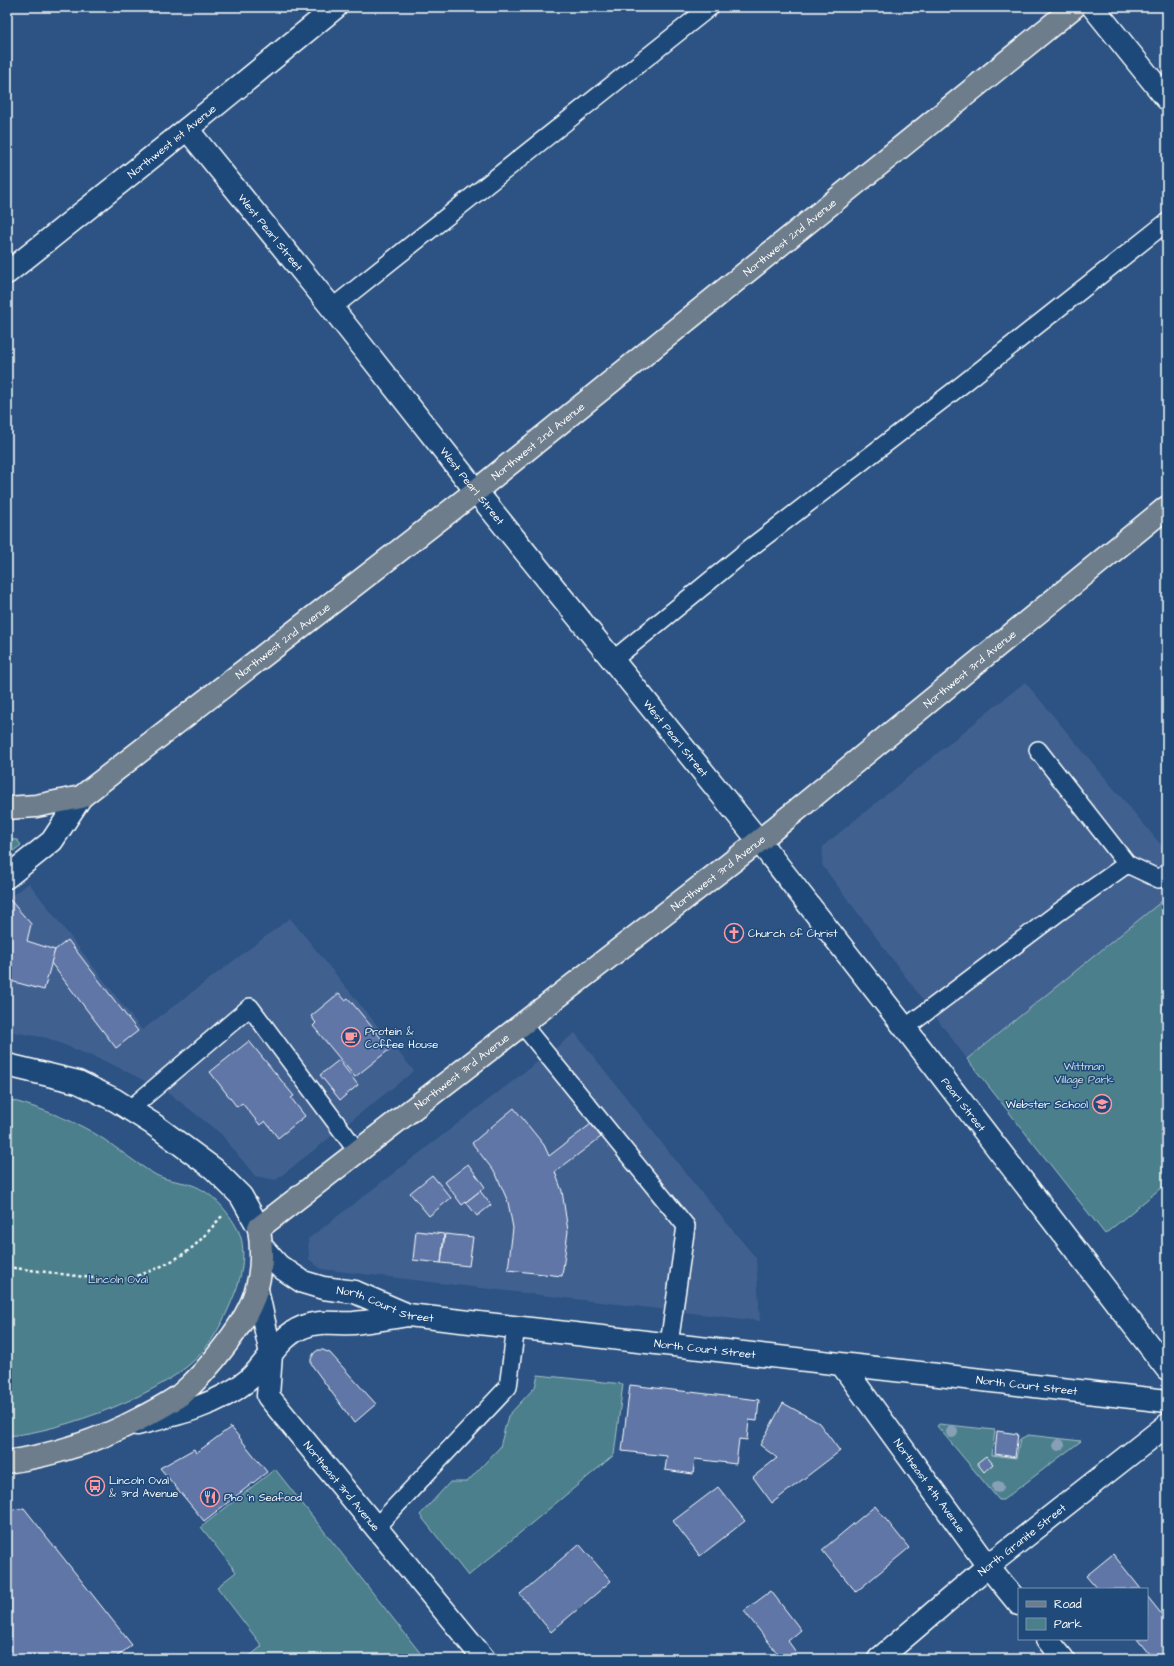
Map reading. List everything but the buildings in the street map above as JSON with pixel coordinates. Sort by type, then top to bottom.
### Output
[{"type":"main road","name":"Northwest 2nd Avenue","points":[[81,797],[476,491],[1074,7]]},
{"type":"main road","name":"Northwest 3rd Avenue","points":[[261,1238],[358,1151],[759,841],[1167,507]]},
{"type":"main road","points":[[7,808],[36,806],[81,797]]},
{"type":"main road","points":[[7,1462],[63,1451],[99,1439],[123,1428],[179,1395],[208,1367],[240,1324],[257,1290],[262,1269],[261,1238]]},
{"type":"street","name":"Northwest 1st Avenue","points":[[7,273],[336,7]]},
{"type":"street","points":[[1093,7],[1167,99]]},
{"type":"street","name":"West Pearl Street","points":[[187,129],[332,308],[476,491],[759,841]]},
{"type":"street","name":"Northwest 2nd Avenue","points":[[7,877],[52,841],[81,797]]},
{"type":"street","name":"Pearl Street","points":[[759,841],[1167,1369]]},
{"type":"street","points":[[7,1065],[78,1082],[115,1100],[153,1124],[214,1169],[241,1196],[261,1238]]},
{"type":"street","name":"North Court Street","points":[[261,1238],[279,1266],[303,1282],[323,1288],[355,1292],[408,1315],[1167,1401]]},
{"type":"street","points":[[229,1394],[268,1396],[271,1354],[257,1290]]},
{"type":"street","points":[[123,1428],[186,1412],[229,1394],[258,1371],[285,1338],[302,1327],[323,1322],[353,1323],[408,1315]]},
{"type":"street","name":"Northeast 4th Avenue","points":[[842,1365],[988,1566],[1018,1603]]},
{"type":"street","name":"Northeast 3rd Avenue","points":[[268,1396],[484,1659]]},
{"type":"street","name":"North Granite Street","points":[[879,1659],[988,1566],[1167,1425]]},
{"type":"street","points":[[1048,1640],[1063,1659]]},
{"type":"lane","points":[[332,308],[710,7]]},
{"type":"lane","points":[[612,660],[750,548],[963,384],[1167,222]]},
{"type":"lane","points":[[1038,750],[1127,864],[1159,879],[1167,873]]},
{"type":"lane","points":[[905,1028],[1059,912],[1127,864]]},
{"type":"lane","points":[[130,1109],[250,1007],[358,1151]]},
{"type":"lane","points":[[522,1024],[686,1226],[669,1344]]},
{"type":"lane","points":[[376,1527],[508,1387],[516,1328]]},
{"type":"path","points":[[7,1267],[116,1281],[131,1279],[182,1256],[195,1245],[241,1196]]},
{"type":"shaded area","points":[[1025,682],[1167,852],[1167,897],[967,1059],[822,865],[823,846]]},
{"type":"shaded area","points":[[29,883],[142,1030],[290,918],[414,1071],[276,1180],[255,1176],[221,1134],[169,1093],[109,1063],[47,1038],[7,1031],[7,899]]},
{"type":"shaded area","points":[[575,1033],[696,1186],[756,1258],[760,1321],[321,1269],[309,1259],[308,1239]]},
{"type":"green space","points":[[7,839],[17,840],[21,845],[7,856]]},
{"type":"green space","name":"Wittman Village Park","points":[[1167,897],[1167,1183],[1105,1234],[967,1059]]},
{"type":"green space","name":"Lincoln Oval","points":[[7,1099],[46,1111],[74,1123],[93,1132],[156,1175],[165,1179],[192,1185],[206,1192],[219,1203],[234,1223],[241,1237],[243,1253],[240,1278],[235,1293],[218,1330],[204,1350],[188,1366],[166,1381],[141,1395],[113,1408],[55,1427],[7,1436]]},
{"type":"green space","points":[[538,1375],[623,1384],[614,1455],[468,1576],[420,1515],[450,1482],[467,1482],[500,1447],[508,1416],[535,1387]]},
{"type":"green space","points":[[939,1424],[995,1430],[992,1455],[1016,1458],[1020,1439],[1028,1435],[1081,1441],[1003,1500],[999,1500],[937,1426]]},
{"type":"green space","points":[[275,1469],[425,1659],[246,1659],[262,1646],[217,1587],[236,1572],[201,1527]]},
{"type":"place","name":"Church of Christ","points":[[734,933]]},
{"type":"place","name":"Protein & Coffee House","points":[[351,1037]]},
{"type":"place","name":"Webster School","points":[[1102,1104]]},
{"type":"place","name":"Lincoln Oval & 3rd Avenue","points":[[95,1486]]},
{"type":"place","name":"Pho 'n Seafood","points":[[210,1497]]}]
